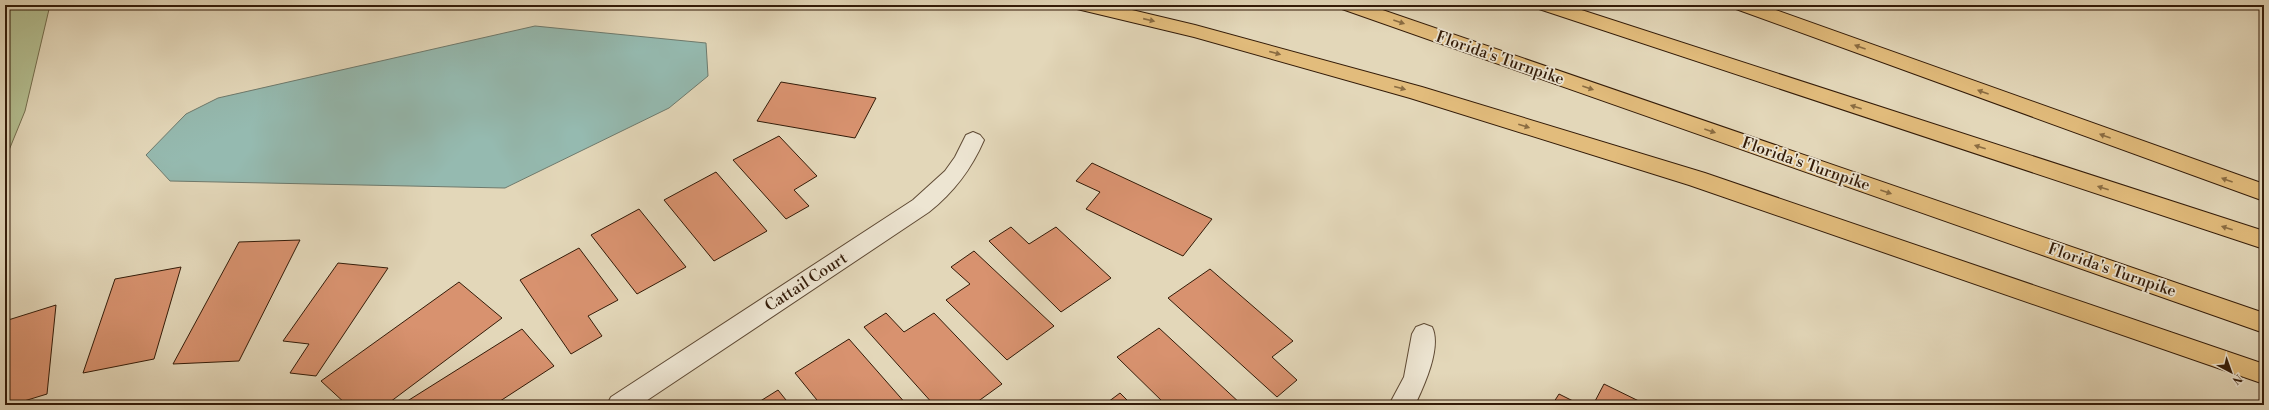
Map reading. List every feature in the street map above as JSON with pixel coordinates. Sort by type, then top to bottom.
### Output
[{"type":"highway","points":[[1084,5],[1195,31],[1415,92],[1689,176],[2264,374]]},
{"type":"highway","name":"Florida's Turnpike","points":[[1348,5],[2264,323]]},
{"type":"highway","points":[[1546,5],[2264,240]]},
{"type":"highway","points":[[1743,5],[2264,193]]},
{"type":"street","name":"Cattail Court","points":[[620,405],[921,206],[941,191],[957,174],[972,140]]},
{"type":"street","points":[[1402,405],[1416,377],[1424,334]]},
{"type":"green space","points":[[5,5],[50,5],[25,111],[5,160]]},
{"type":"water","points":[[535,26],[706,43],[708,76],[669,108],[505,188],[170,181],[146,155],[186,114],[218,98]]},
{"type":"building","points":[[781,82],[876,98],[855,138],[757,121]]},
{"type":"building","points":[[779,136],[817,176],[794,190],[809,206],[786,219],[733,160]]},
{"type":"building","points":[[1092,163],[1212,219],[1183,256],[1086,209],[1100,192],[1076,181]]},
{"type":"building","points":[[716,172],[767,231],[714,261],[664,200]]},
{"type":"building","points":[[639,209],[686,267],[637,294],[591,235]]},
{"type":"building","points":[[1011,227],[1029,244],[1056,227],[1111,278],[1061,312],[989,241]]},
{"type":"building","points":[[300,240],[239,361],[173,364],[239,242]]},
{"type":"building","points":[[579,248],[618,300],[588,316],[602,336],[571,354],[520,280]]},
{"type":"building","points":[[974,251],[1054,326],[1007,360],[946,300],[970,284],[951,267]]},
{"type":"building","points":[[338,263],[388,268],[316,376],[290,373],[309,344],[283,341]]},
{"type":"building","points":[[181,267],[154,359],[83,373],[115,279]]},
{"type":"building","points":[[1210,269],[1293,341],[1272,357],[1297,380],[1277,397],[1168,298]]},
{"type":"building","points":[[459,282],[502,318],[386,405],[347,405],[321,381]]},
{"type":"building","points":[[56,305],[47,394],[11,405],[5,405],[5,321]]},
{"type":"building","points":[[886,313],[904,332],[934,313],[1002,384],[973,405],[934,405],[864,327]]},
{"type":"building","points":[[1159,328],[1242,405],[1166,405],[1117,357]]},
{"type":"building","points":[[522,329],[554,366],[494,405],[401,405]]},
{"type":"building","points":[[849,339],[907,405],[821,405],[795,373]]},
{"type":"building","points":[[1604,384],[1647,405],[1593,405]]},
{"type":"building","points":[[778,390],[790,405],[754,405]]},
{"type":"building","points":[[1120,393],[1132,405],[1104,405]]},
{"type":"building","points":[[1559,394],[1581,405],[1552,405]]}]
